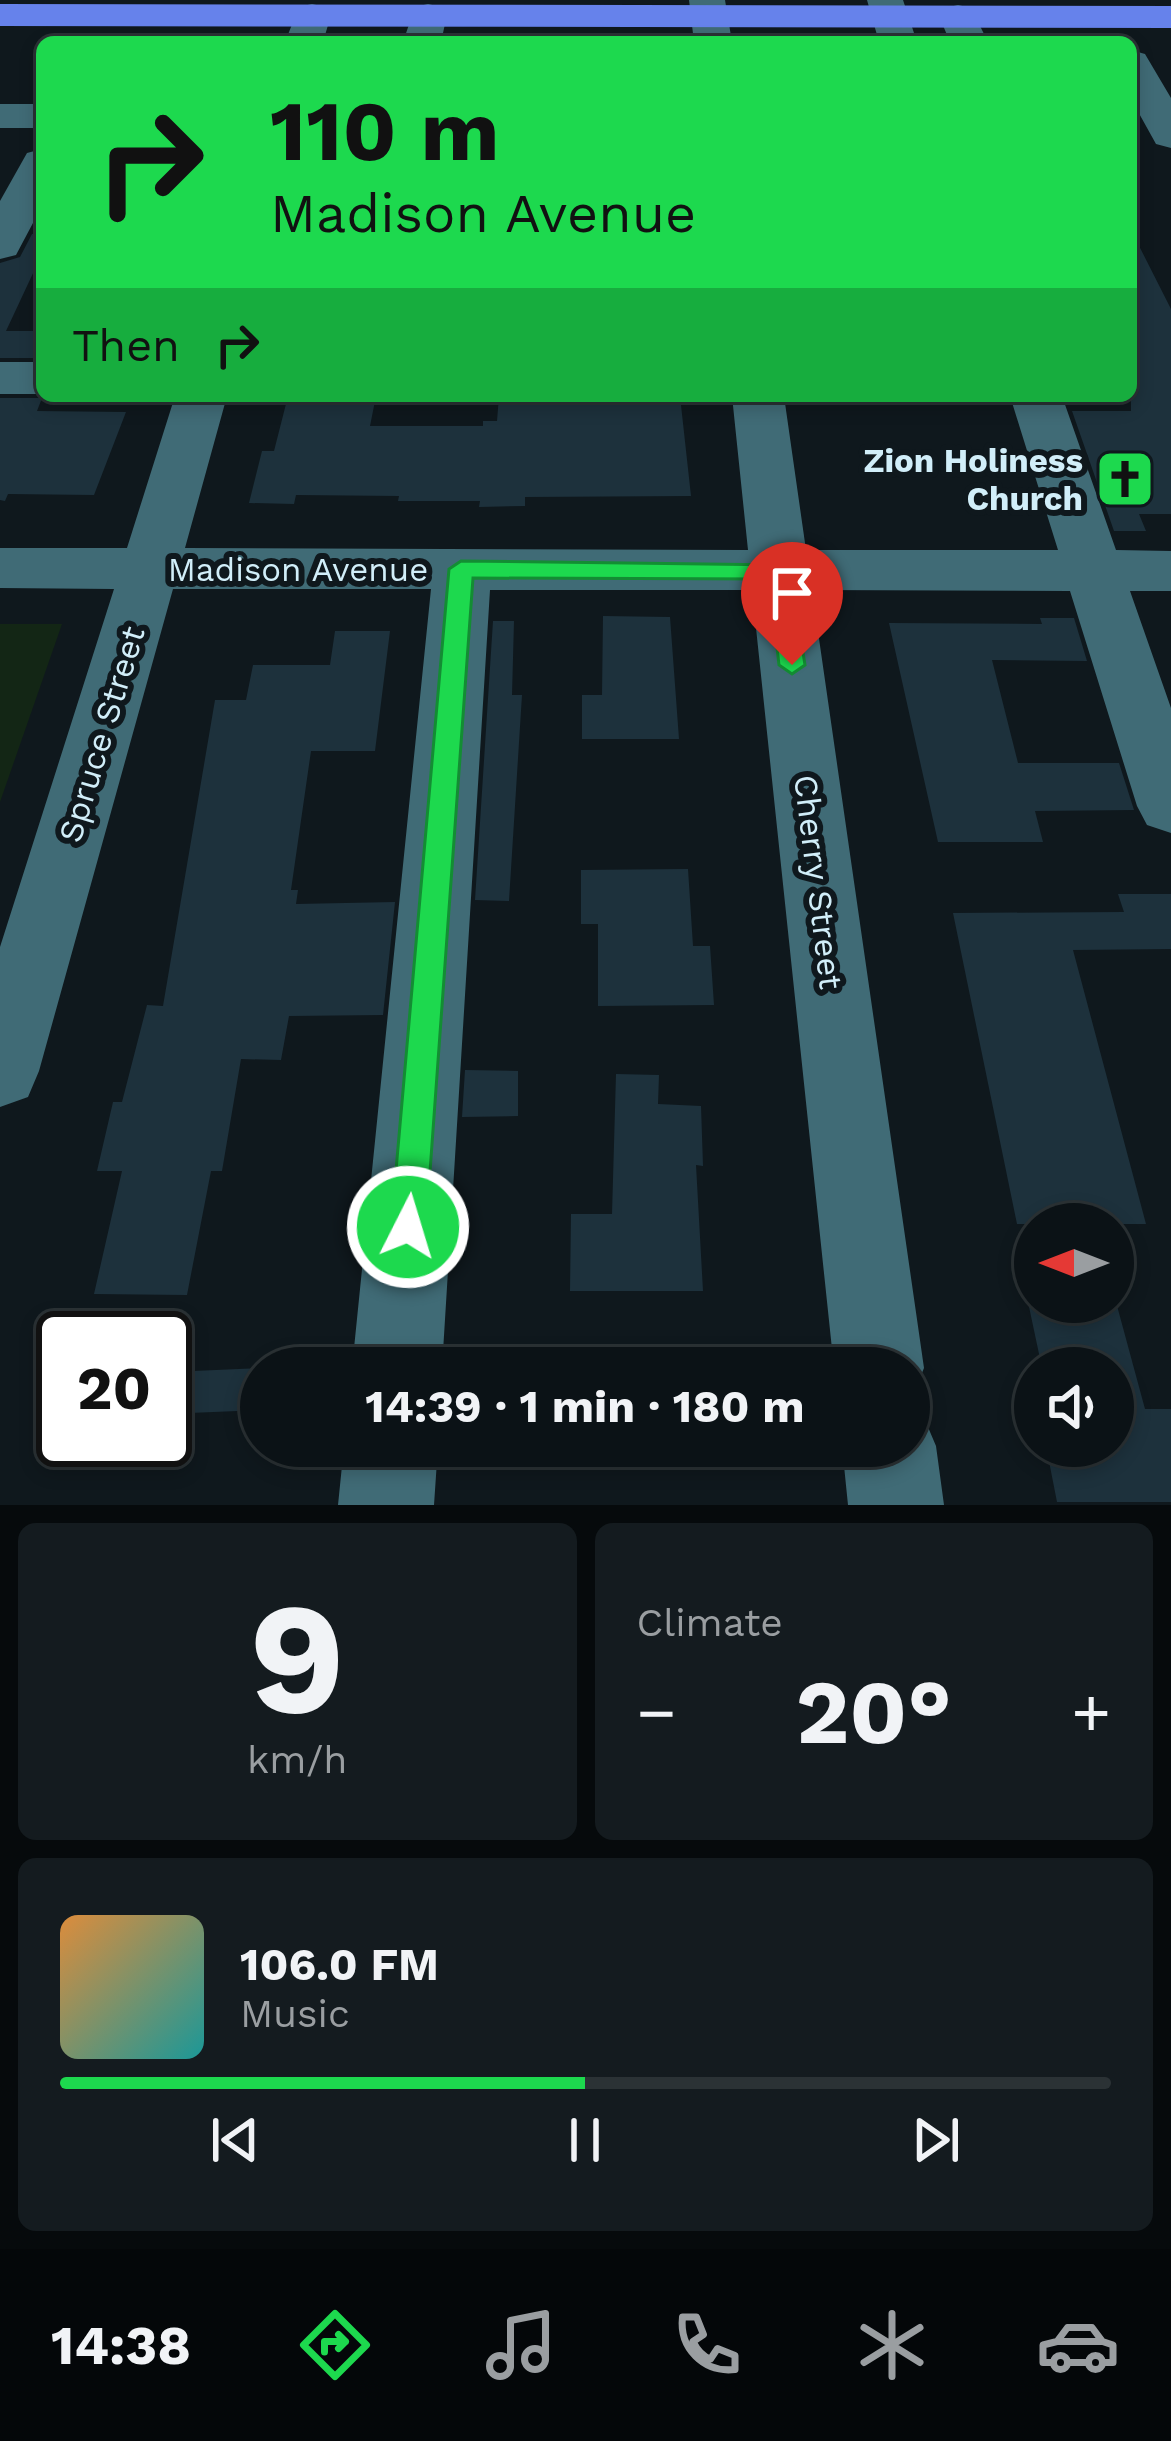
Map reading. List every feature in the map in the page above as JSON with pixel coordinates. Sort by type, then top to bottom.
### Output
[{"type":"main road","points":[[0,15],[425,28],[622,8],[710,19],[891,19],[964,29],[1171,16]]},
{"type":"street","points":[[1137,75],[1159,122]]},
{"type":"street","points":[[0,116],[36,116]]},
{"type":"street","points":[[0,245],[36,174]]},
{"type":"street","points":[[0,378],[36,378]]},
{"type":"street","name":"Spruce Street","points":[[0,1071],[199,402]]},
{"type":"street","name":"Cherry Street","points":[[759,402],[876,1347]]},
{"type":"street","points":[[1038,402],[1171,806]]},
{"type":"street","name":"Madison Avenue","points":[[0,568],[1171,571]]},
{"type":"street","points":[[399,1347],[461,569]]},
{"type":"street","points":[[386,1505],[389,1467]]},
{"type":"street","points":[[891,1467],[896,1505]]},
{"type":"green space","points":[[0,624],[62,624],[0,802]]},
{"type":"building","points":[[36,234],[36,267],[6,331],[36,331],[36,358],[0,358],[0,263],[20,257]]},
{"type":"building","points":[[1137,242],[1171,309],[1171,514],[1139,514],[1146,531],[1114,531],[1072,411],[1131,411],[1131,402],[1137,402]]},
{"type":"building","points":[[0,398],[36,398],[40,402],[37,411],[126,412],[94,495],[8,494],[5,501],[0,500]]},
{"type":"building","points":[[286,402],[375,402],[370,426],[483,426],[483,421],[497,421],[499,402],[681,402],[691,496],[525,497],[525,506],[479,507],[480,501],[398,501],[399,496],[296,495],[294,504],[249,503],[262,451],[274,451]]},
{"type":"building","points":[[603,616],[670,617],[679,739],[582,739],[582,695],[602,695]]},
{"type":"building","points":[[1040,618],[1074,618],[1087,661],[992,660],[1018,763],[1119,763],[1134,810],[1035,811],[1043,842],[938,842],[889,623],[1042,624]]},
{"type":"building","points":[[493,621],[514,621],[512,695],[522,695],[509,901],[475,900]]},
{"type":"building","points":[[335,631],[390,631],[375,751],[311,751],[291,890],[298,890],[296,904],[395,902],[383,1015],[289,1016],[281,1060],[241,1059],[222,1171],[211,1171],[187,1295],[94,1294],[122,1171],[97,1171],[113,1102],[122,1102],[147,1005],[163,1006],[215,700],[246,700],[253,665],[330,665]]},
{"type":"building","points":[[688,869],[693,946],[710,946],[714,1005],[598,1006],[598,924],[581,924],[581,870]]},
{"type":"building","points":[[1118,894],[1171,894],[1171,949],[1073,950],[1146,1224],[1134,1224],[1134,1203],[1014,1203],[1014,1209],[953,913],[1124,912]]},
{"type":"building","points":[[465,1070],[518,1071],[518,1116],[462,1117]]},
{"type":"building","points":[[616,1074],[659,1075],[658,1104],[701,1106],[703,1166],[696,1165],[703,1291],[570,1291],[571,1214],[612,1214]]},
{"type":"building","points":[[1032,1323],[1122,1323],[1128,1347],[1038,1347]]},
{"type":"building","points":[[1134,1368],[1145,1409],[1171,1409],[1171,1502],[1057,1502],[1050,1467],[1134,1467]]},
{"type":"building","points":[[240,1369],[240,1411],[192,1413],[192,1371]]},
{"type":"place","name":"Zion Holiness Church","points":[[1125,479]]},
{"type":"route","points":[[408,1227],[461,569],[781,571],[792,665]]}]
